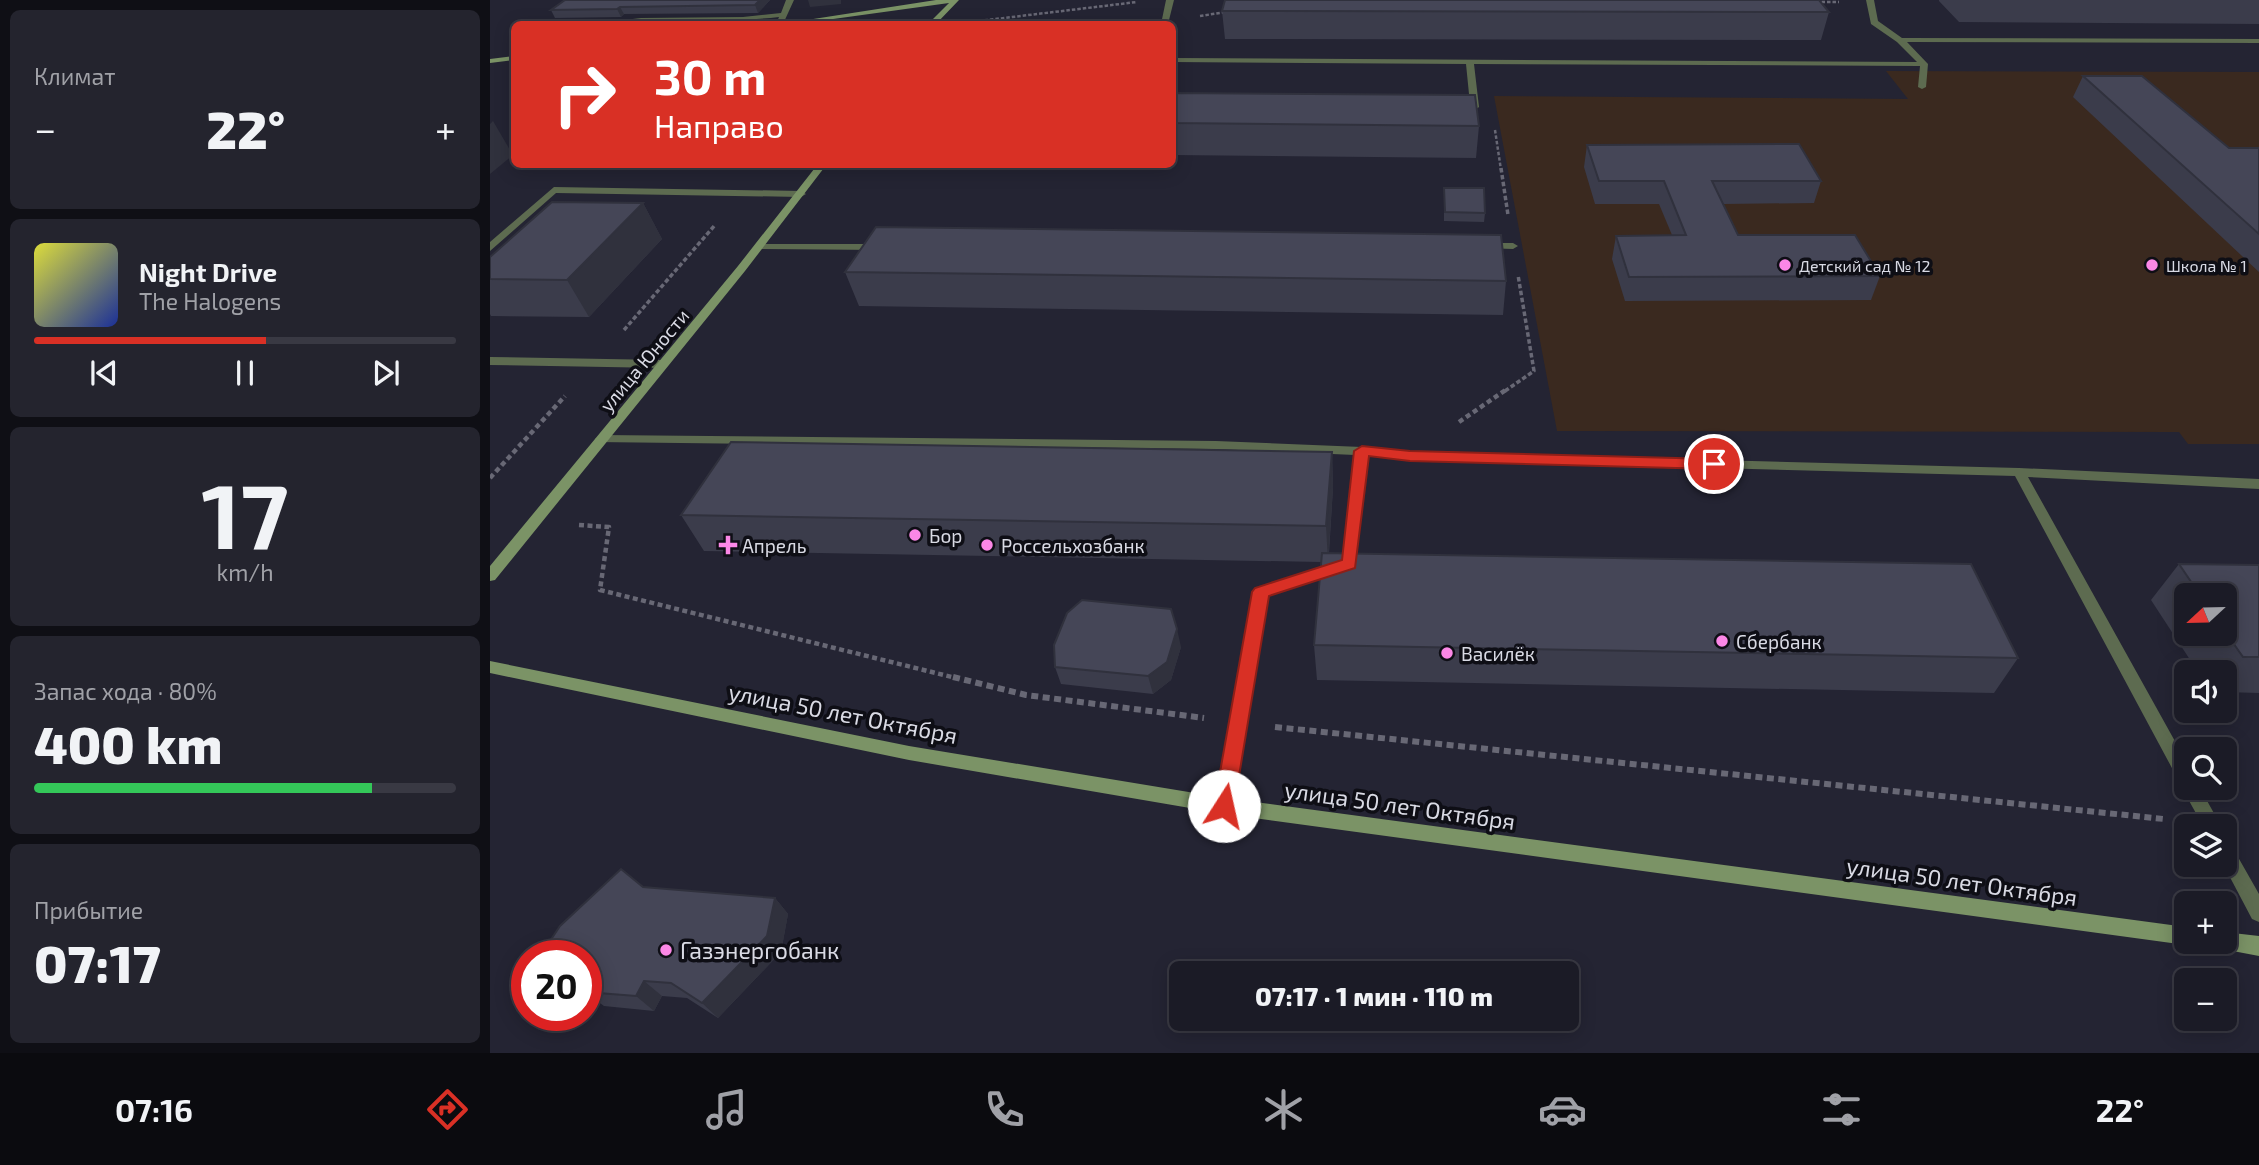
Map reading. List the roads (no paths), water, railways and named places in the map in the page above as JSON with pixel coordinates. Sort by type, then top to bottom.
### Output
[{"type":"street","points":[[801,21],[953,0]]},
{"type":"street","points":[[935,21],[953,0]]},
{"type":"street","points":[[490,61],[511,58]]},
{"type":"street","name":"улица Юности","points":[[490,576],[760,247],[820,168]]},
{"type":"street","name":"улица 50 лет Октября","points":[[490,667],[909,753],[1224,806],[2174,934]]},
{"type":"street","points":[[2237,943],[2259,946]]},
{"type":"lane","points":[[782,21],[781,15],[790,0]]},
{"type":"lane","points":[[1166,21],[1170,0]]},
{"type":"lane","points":[[1871,1],[1874,22],[1900,40],[1924,64],[1922,87]]},
{"type":"lane","points":[[633,21],[743,19],[781,15]]},
{"type":"lane","points":[[1900,40],[2259,41]]},
{"type":"lane","points":[[1176,60],[1924,64]]},
{"type":"lane","points":[[1461,107],[1475,107],[1470,62]]},
{"type":"lane","points":[[490,248],[554,190],[801,194]]},
{"type":"lane","points":[[760,247],[900,246]]},
{"type":"lane","points":[[1471,246],[1513,246]]},
{"type":"lane","points":[[490,361],[663,364]]},
{"type":"lane","points":[[601,439],[1216,445],[1362,451],[1410,456],[2019,472],[2259,484]]},
{"type":"lane","points":[[1224,806],[1261,592],[1349,564],[1362,451]]},
{"type":"lane","points":[[2019,472],[2174,756]]},
{"type":"lane","points":[[2237,873],[2259,913]]},
{"type":"place","name":"Детский сад № 12","points":[[1785,265]]},
{"type":"place","name":"Школа № 1","points":[[2152,265]]},
{"type":"place","name":"Бор","points":[[915,535]]},
{"type":"place","name":"Апрель","points":[[728,545]]},
{"type":"place","name":"Россельхозбанк","points":[[987,545]]},
{"type":"place","name":"Сбербанк","points":[[1722,641]]},
{"type":"place","name":"Василёк","points":[[1447,653]]},
{"type":"place","name":"Газэнергобанк","points":[[666,950]]}]
